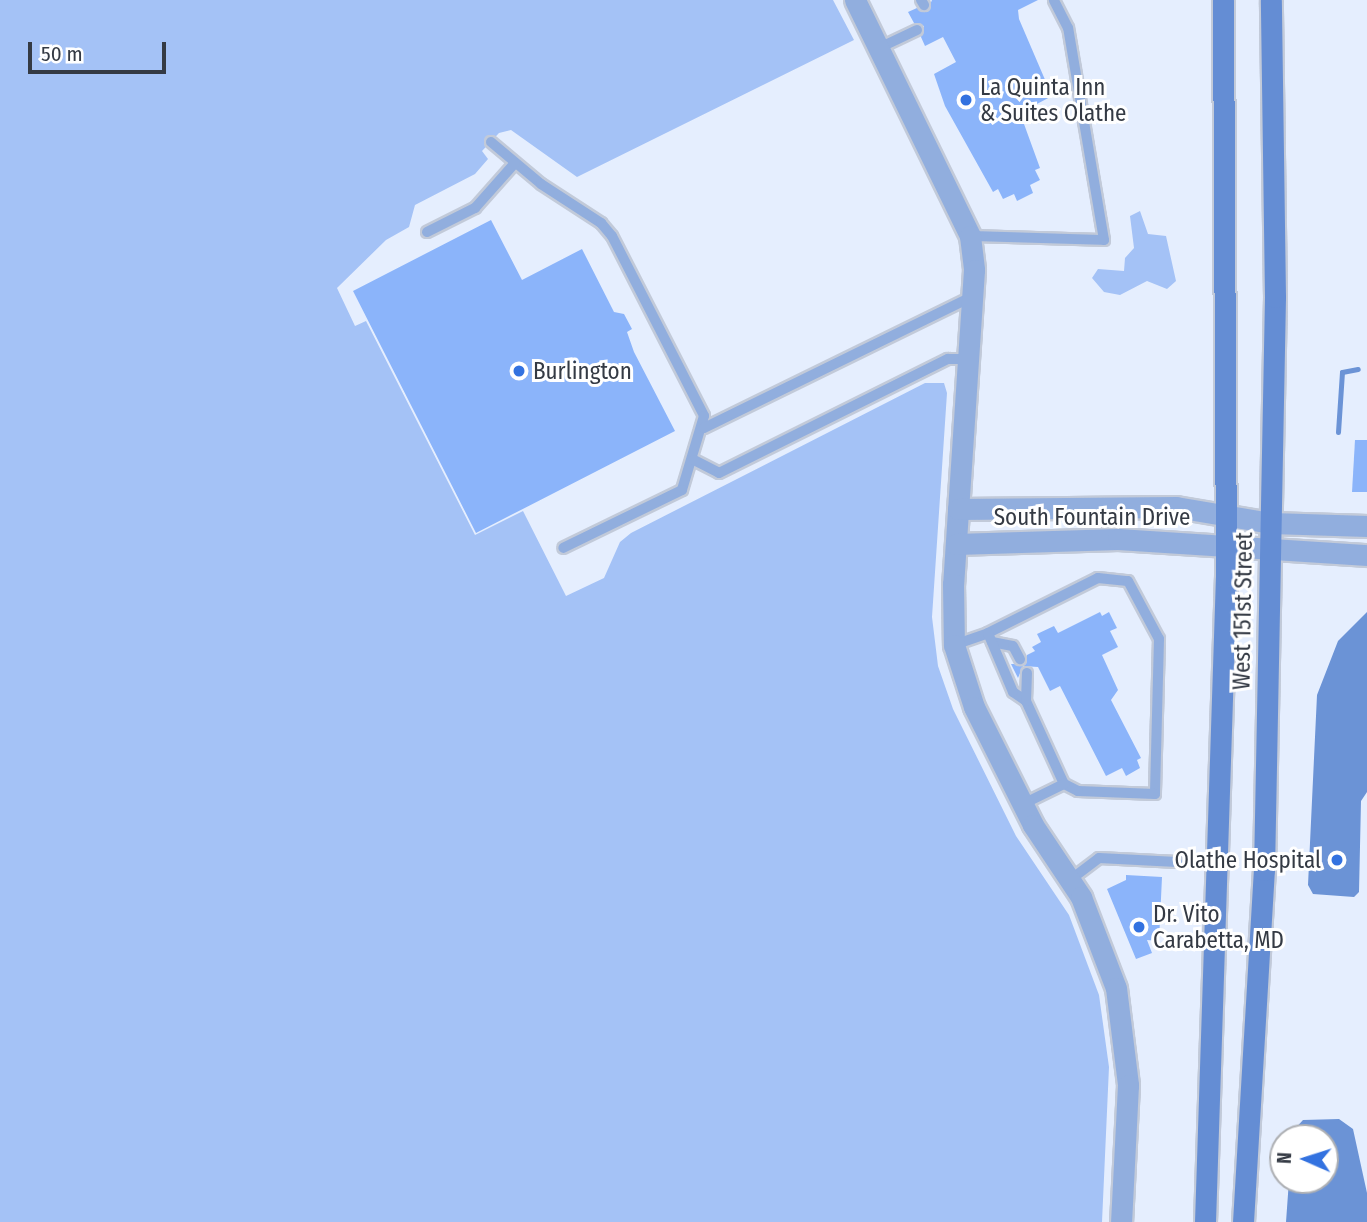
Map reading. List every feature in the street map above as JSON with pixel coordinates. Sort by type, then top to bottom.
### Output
[{"type":"main road","name":"West 151st Street","points":[[1205,1222],[1227,546],[1223,0]]},
{"type":"main road","name":"West 151st Street","points":[[1243,1222],[1264,870],[1275,297],[1271,0]]},
{"type":"street","points":[[855,0],[970,236],[973,296],[958,509],[954,645],[974,707],[1023,804],[1070,880],[1094,926],[1123,1015],[1128,1085],[1121,1222]]},
{"type":"street","name":"South Fountain Drive","points":[[958,509],[1086,505],[1227,512],[1271,523],[1367,526]]},
{"type":"street","name":"South Fountain Drive","points":[[957,544],[1118,539],[1227,546],[1269,552],[1367,555]]},
{"type":"lane","points":[[970,236],[1104,240],[1068,28],[1054,0]]},
{"type":"lane","points":[[879,48],[917,30]]},
{"type":"lane","points":[[491,142],[515,163],[601,223],[612,236],[704,416],[704,428],[682,490],[563,548]]},
{"type":"lane","points":[[427,232],[475,208],[515,163]]},
{"type":"lane","points":[[704,428],[973,296]]},
{"type":"lane","points":[[694,460],[719,473],[948,359],[968,359]]},
{"type":"lane","points":[[954,645],[990,638],[1087,582],[1110,577],[1128,581],[1159,639],[1155,794],[1078,791],[1064,784],[1026,701],[1013,692],[990,638]]},
{"type":"lane","points":[[990,638],[1013,646],[1020,659]]},
{"type":"lane","points":[[1026,701],[1030,682],[1027,673]]},
{"type":"lane","points":[[1023,804],[1064,784]]},
{"type":"lane","points":[[1070,880],[1099,858],[1177,862]]},
{"type":"shaded area","points":[[0,0],[833,0],[854,40],[577,177],[511,130],[499,133],[482,151],[488,159],[475,174],[415,205],[409,227],[386,240],[337,288],[355,326],[366,321],[475,535],[523,511],[566,596],[604,578],[620,542],[631,533],[925,383],[944,383],[947,393],[932,617],[938,666],[953,709],[1016,836],[1069,915],[1099,995],[1109,1067],[1102,1222],[0,1222]]},
{"type":"shaded area","points":[[1140,211],[1148,234],[1166,236],[1176,281],[1167,289],[1147,281],[1120,295],[1104,292],[1092,278],[1098,269],[1124,271],[1125,258],[1134,248],[1130,216]]},
{"type":"shaded area","points":[[1367,612],[1367,792],[1361,801],[1359,892],[1354,897],[1313,894],[1308,885],[1317,695],[1338,641]]},
{"type":"shaded area","points":[[1339,1119],[1353,1129],[1367,1193],[1367,1222],[1286,1222],[1288,1194],[1339,1194],[1339,1124],[1299,1124],[1303,1120]]},
{"type":"building","name":"La Quinta Inn & Suites Olathe","points":[[932,0],[1038,0],[1018,10],[1019,19],[1052,96],[1020,113],[1040,168],[1035,170],[1040,180],[1030,185],[1033,193],[1017,201],[1014,194],[1003,199],[998,189],[993,192],[945,106],[934,74],[956,62],[943,37],[925,46],[921,37],[924,26],[914,23],[908,12],[917,8],[927,12]]},
{"type":"building","name":"Burlington","points":[[491,220],[522,280],[582,249],[614,312],[624,314],[632,329],[627,332],[634,352],[675,431],[476,533],[353,291]]},
{"type":"building","points":[[1355,440],[1367,440],[1367,492],[1352,492]]},
{"type":"building","points":[[1100,612],[1102,616],[1109,612],[1117,628],[1110,631],[1118,647],[1102,655],[1118,690],[1111,700],[1141,758],[1137,760],[1140,768],[1126,776],[1122,768],[1106,776],[1060,686],[1050,691],[1038,667],[1023,666],[1018,678],[1011,664],[1026,664],[1027,655],[1035,651],[1032,647],[1041,642],[1037,634],[1054,626],[1058,633]]},
{"type":"building","name":"Dr. Vito Carabetta, MD","points":[[1126,875],[1162,877],[1159,941],[1147,940],[1152,953],[1136,959],[1107,889],[1126,880]]},
{"type":"waterway","points":[[1338,432],[1342,372],[1358,369]]},
{"type":"place","name":"La Quinta Inn & Suites Olathe","points":[[966,100]]},
{"type":"place","name":"Burlington","points":[[519,371]]},
{"type":"place","name":"Olathe Hospital","points":[[1337,860]]},
{"type":"place","name":"Dr. Vito Carabetta, MD","points":[[1139,927]]}]
